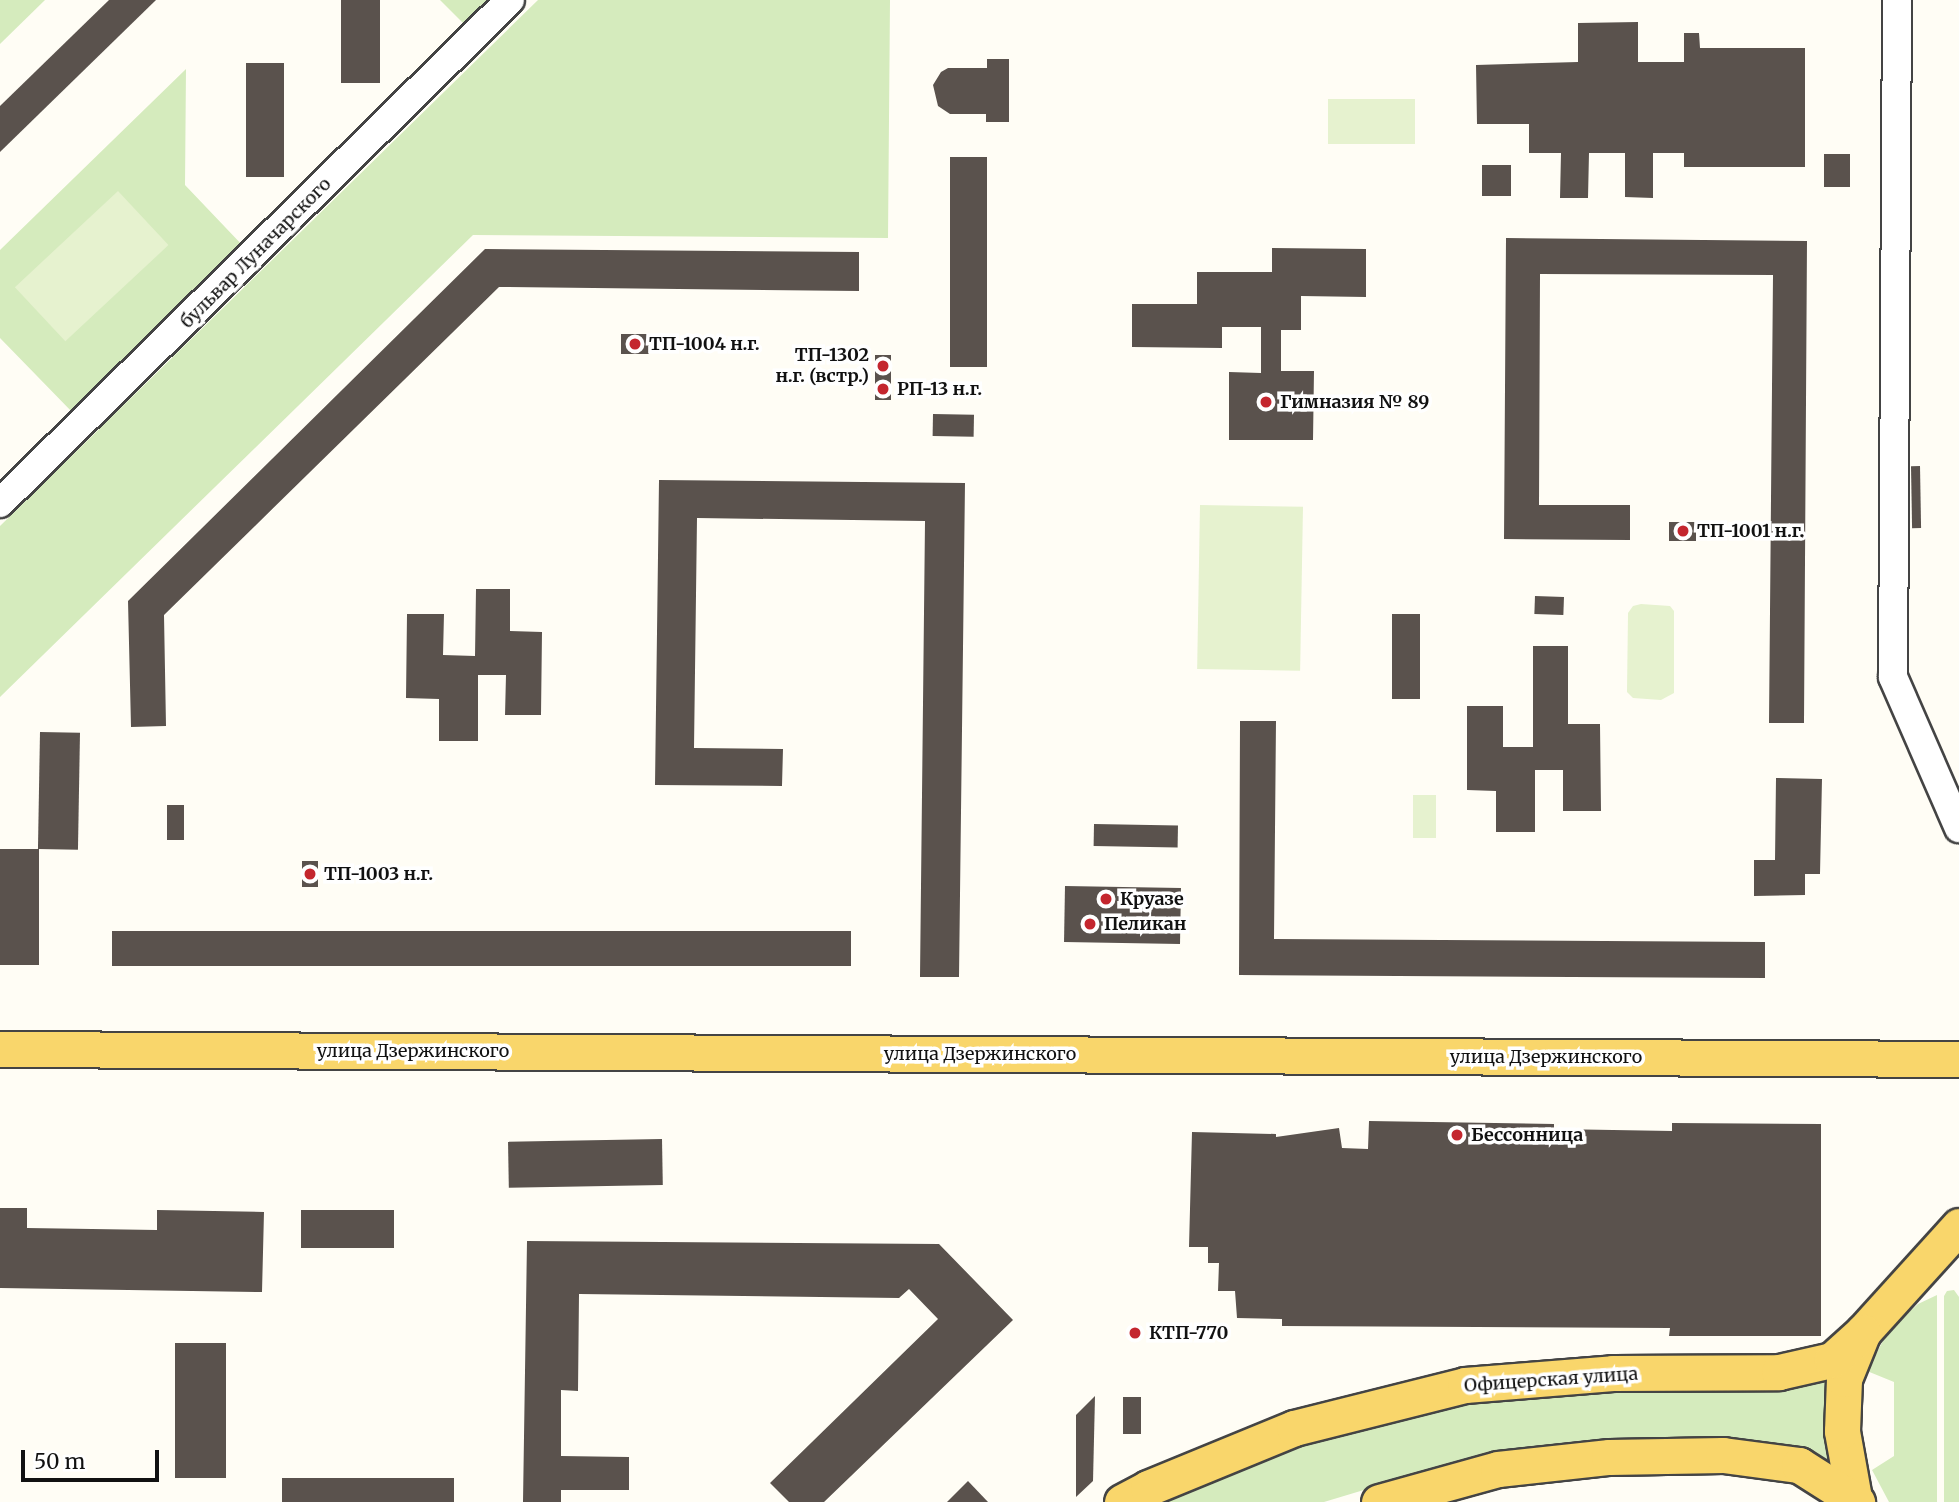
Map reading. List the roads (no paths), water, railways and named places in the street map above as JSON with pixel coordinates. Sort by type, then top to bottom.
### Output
[{"type":"main road","name":"улица Дзержинского","points":[[0,1049],[1959,1059]]},
{"type":"main road","points":[[1855,1500],[1842,1431],[1844,1379],[1863,1332],[1959,1226]]},
{"type":"main road","name":"Офицерская улица","points":[[1122,1502],[1148,1488],[1294,1428],[1465,1385],[1613,1373],[1779,1372],[1832,1360],[1863,1332]]},
{"type":"main road","points":[[1379,1502],[1498,1469],[1609,1457],[1723,1455],[1799,1465],[1855,1500]]},
{"type":"street","name":"бульвар Луначарского","points":[[0,503],[510,0]]},
{"type":"street","points":[[1897,0],[1893,677],[1959,828]]},
{"type":"place","name":"ТП-1004 н.г.","points":[[635,344]]},
{"type":"place","name":"ТП-1302 н.г. (встр.)","points":[[883,366]]},
{"type":"place","name":"РП-13 н.г.","points":[[883,389]]},
{"type":"place","name":"Гимназия № 89","points":[[1266,402]]},
{"type":"place","name":"ТП-1001 н.г.","points":[[1683,531]]},
{"type":"place","name":"ТП-1003 н.г.","points":[[310,874]]},
{"type":"place","name":"Круазе","points":[[1106,899]]},
{"type":"place","name":"Пеликан","points":[[1090,924]]},
{"type":"place","name":"Бессонница","points":[[1457,1135]]},
{"type":"place","name":"КТП-770","points":[[1135,1333]]}]
